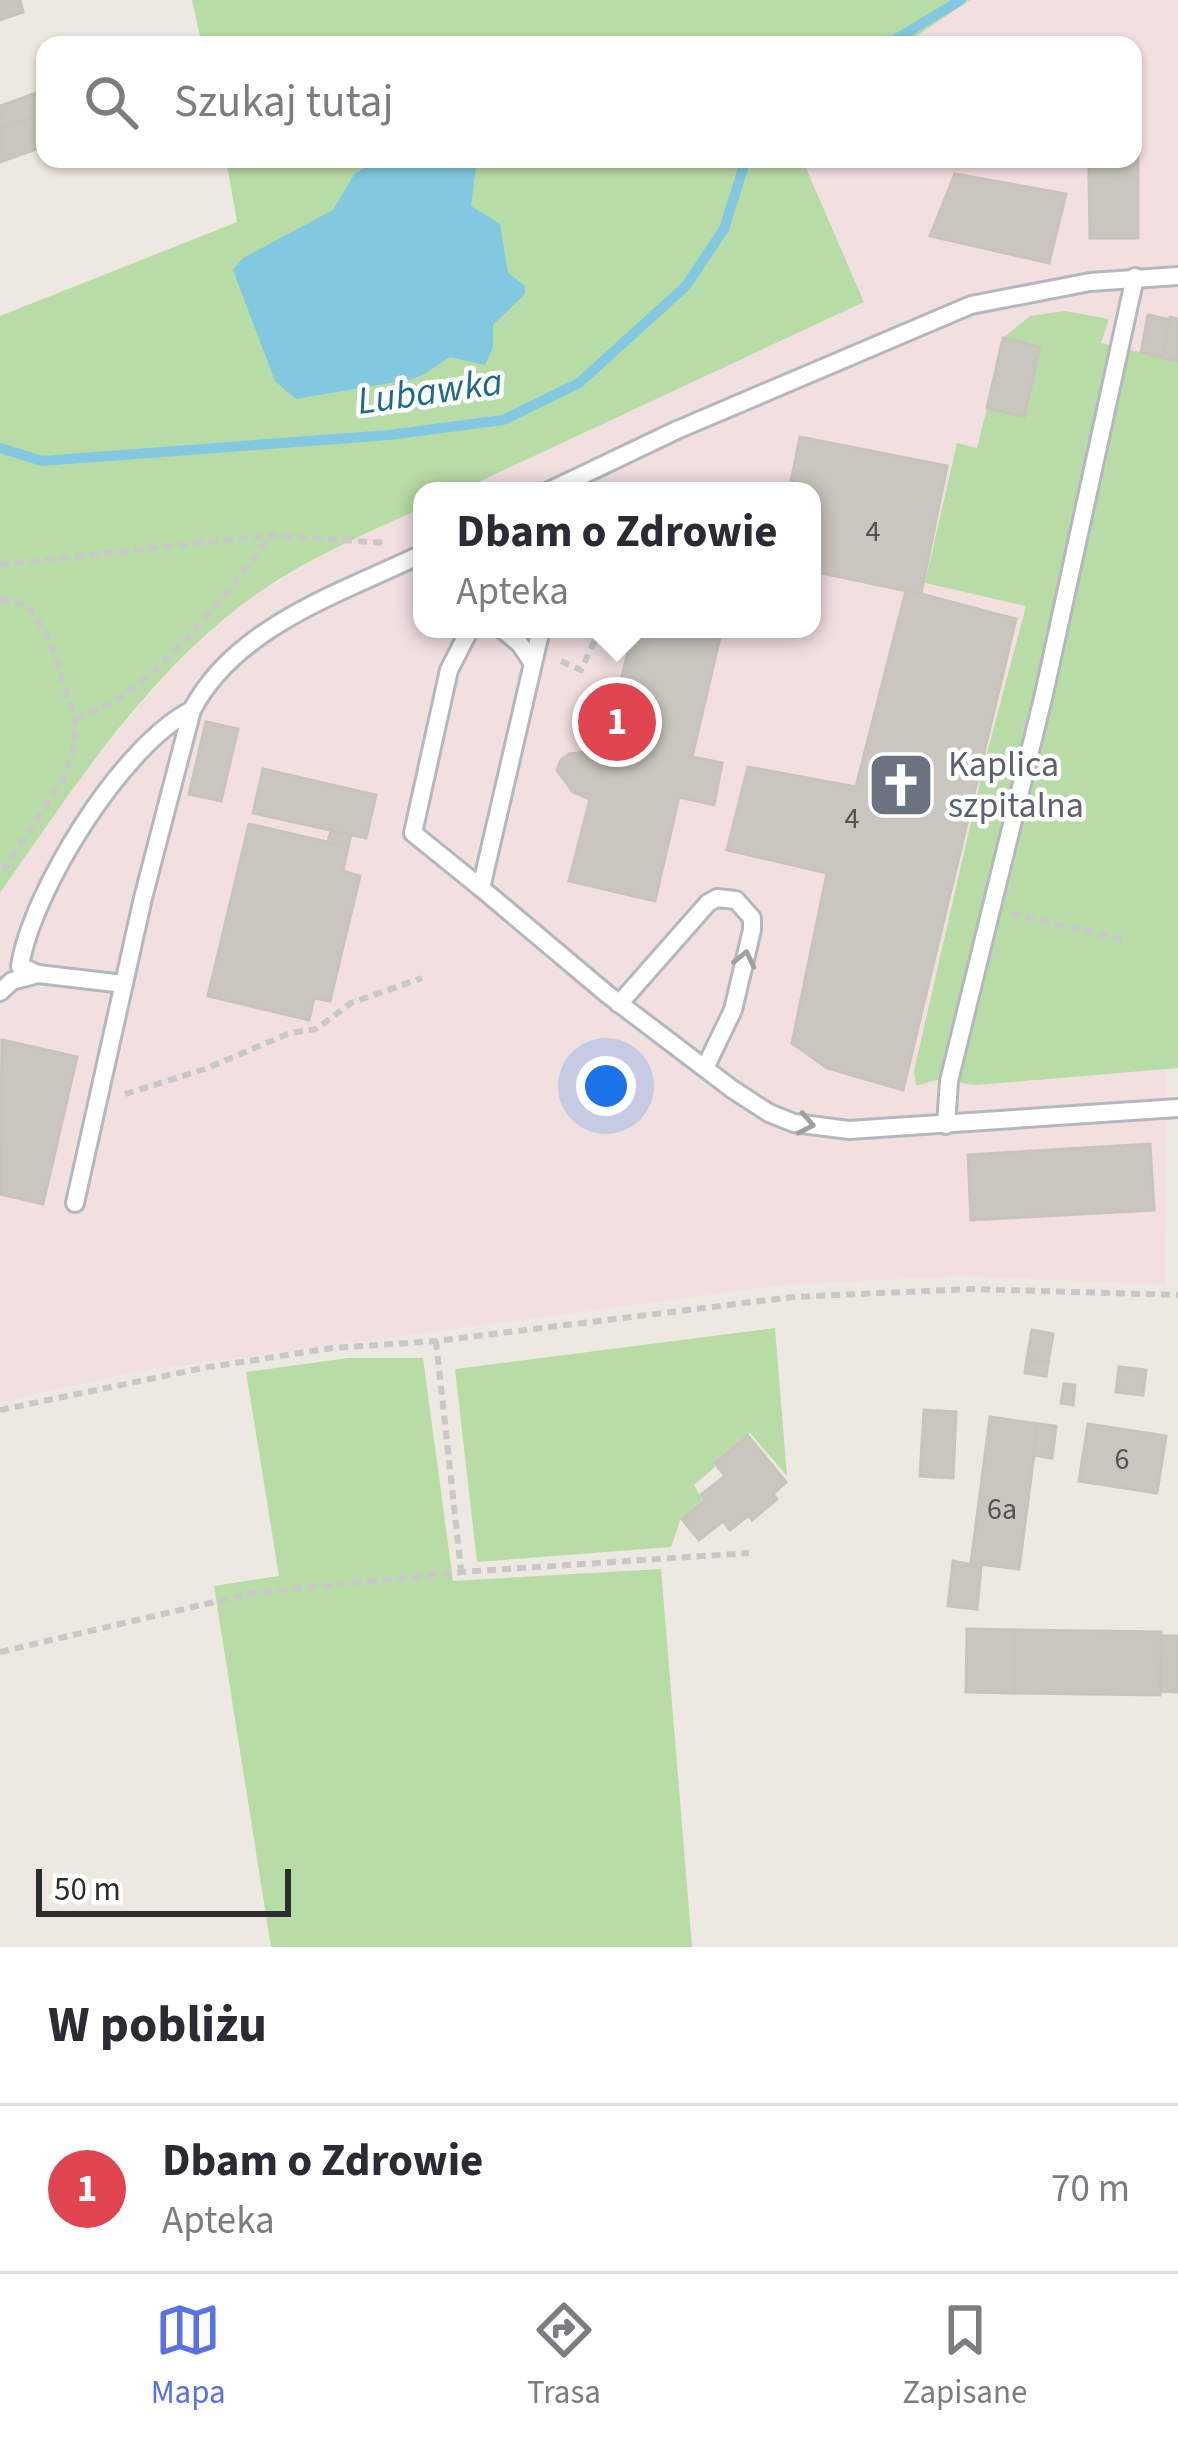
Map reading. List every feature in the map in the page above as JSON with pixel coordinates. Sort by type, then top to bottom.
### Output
[{"type":"lane","points":[[569,482],[971,304],[1046,288],[1178,276]]},
{"type":"lane","points":[[946,1125],[949,1081],[1044,694],[1135,277]]},
{"type":"lane","points":[[586,482],[594,469]]},
{"type":"lane","points":[[75,1203],[192,710],[214,676],[256,638],[413,559]]},
{"type":"lane","points":[[465,638],[449,670],[413,832],[619,1004],[751,1102],[794,1123],[849,1130],[1178,1108]]},
{"type":"lane","points":[[513,638],[534,656]]},
{"type":"lane","points":[[481,888],[539,638]]},
{"type":"lane","points":[[124,984],[38,974],[20,966],[25,934],[107,790],[132,758],[174,719],[192,710]]},
{"type":"lane","points":[[619,1004],[708,903],[717,898],[736,900],[752,918],[752,930],[733,1010],[705,1068]]},
{"type":"lane","points":[[0,992],[13,981],[38,974]]},
{"type":"path","points":[[0,565],[271,535],[388,543]]},
{"type":"path","points":[[75,718],[122,696],[145,677],[231,590],[271,535]]},
{"type":"path","points":[[0,875],[64,778],[75,744],[75,718],[45,631],[26,605],[1,597]]},
{"type":"path","points":[[534,656],[581,670],[596,638]]},
{"type":"path","points":[[990,908],[1124,940]]},
{"type":"path","points":[[98,1099],[157,1086],[290,1033],[316,1029],[351,1003],[422,978]]},
{"type":"path","points":[[0,1410],[202,1368],[332,1348],[436,1341],[793,1297],[971,1289],[1178,1295]]},
{"type":"path","points":[[436,1341],[462,1572]]},
{"type":"path","points":[[0,1652],[253,1593],[462,1572],[749,1553]]},
{"type":"shaded area","points":[[970,0],[1178,0],[1178,1068],[1167,1070],[1165,1285],[961,1276],[782,1285],[140,1371],[0,1402],[0,893],[88,766],[175,665],[241,605],[338,546],[413,512],[413,638],[821,638],[821,482],[478,482],[864,302],[806,168],[1142,168],[1142,36],[916,36]]},
{"type":"green space","points":[[192,0],[970,0],[916,36],[200,36]]},
{"type":"green space","points":[[228,168],[806,168],[864,302],[478,482],[413,482],[413,512],[264,589],[172,667],[81,777],[0,893],[0,316],[237,222]]},
{"type":"green space","points":[[1065,311],[1109,319],[1101,343],[1178,361],[1178,1068],[976,1085],[936,1080],[916,1086],[914,1071],[984,765],[1026,606],[925,583],[957,443],[977,448],[987,408],[1023,417],[1003,338],[1030,316]]},
{"type":"green space","points":[[775,1328],[787,1476],[750,1433],[694,1485],[702,1500],[681,1518],[671,1547],[477,1562],[455,1369]]},
{"type":"green space","points":[[348,1358],[423,1358],[453,1581],[661,1569],[692,1947],[271,1947],[214,1586],[279,1576],[246,1372]]},
{"type":"water","points":[[365,168],[476,168],[471,206],[500,224],[508,273],[525,286],[525,294],[493,325],[493,347],[485,365],[450,357],[408,380],[296,399],[275,381],[233,270],[243,258],[333,210],[355,173]]},
{"type":"building","points":[[0,0],[20,0],[23,12],[0,20]]},
{"type":"building","points":[[36,93],[36,117],[0,129],[0,106]]},
{"type":"building","points":[[36,117],[36,149],[0,162],[0,129]]},
{"type":"building","points":[[1089,168],[1138,168],[1138,179],[1089,178]]},
{"type":"building","points":[[955,174],[1066,194],[1049,263],[930,236]]},
{"type":"building","points":[[1089,178],[1138,179],[1138,238],[1090,238]]},
{"type":"building","points":[[1148,315],[1170,320],[1163,357],[1141,352]]},
{"type":"building","points":[[1170,317],[1178,319],[1178,361],[1162,358]]},
{"type":"building","points":[[1003,338],[1040,347],[1024,417],[987,408]]},
{"type":"building","points":[[800,437],[947,466],[921,594],[821,573],[821,482],[791,482]]},
{"type":"building","points":[[906,590],[1016,619],[903,1090],[827,1068],[792,1043],[827,873],[727,850],[748,767],[856,787]]},
{"type":"building","points":[[632,638],[720,638],[692,757],[722,763],[714,805],[679,797],[655,901],[569,881],[590,799],[573,792],[557,770],[569,754],[603,750]]},
{"type":"building","points":[[206,722],[238,729],[221,801],[189,794]]},
{"type":"building","points":[[263,769],[376,795],[366,838],[253,813]]},
{"type":"building","points":[[249,824],[348,847],[343,871],[360,876],[330,1001],[314,998],[309,1020],[208,996]]},
{"type":"building","points":[[331,831],[351,835],[348,847],[328,842]]},
{"type":"building","points":[[2,1040],[77,1057],[43,1204],[0,1194]]},
{"type":"building","points":[[1150,1144],[1154,1210],[971,1220],[968,1155]]},
{"type":"building","points":[[1032,1330],[1053,1334],[1048,1363],[1027,1359]]},
{"type":"building","points":[[1027,1359],[1048,1363],[1046,1376],[1025,1373]]},
{"type":"building","points":[[1119,1367],[1146,1370],[1143,1395],[1116,1392]]},
{"type":"building","points":[[1064,1384],[1075,1385],[1073,1405],[1061,1403]]},
{"type":"building","points":[[924,1410],[956,1412],[953,1478],[920,1476]]},
{"type":"building","points":[[990,1417],[1038,1424],[1019,1569],[971,1563]]},
{"type":"building","points":[[1038,1424],[1056,1426],[1052,1458],[1033,1455]]},
{"type":"building","points":[[1088,1424],[1166,1436],[1157,1493],[1079,1481]]},
{"type":"building","points":[[748,1436],[786,1482],[773,1494],[777,1499],[752,1520],[749,1515],[730,1530],[723,1521],[699,1540],[682,1519],[725,1476],[715,1463]]},
{"type":"building","points":[[953,1561],[981,1567],[977,1609],[948,1606]]},
{"type":"building","points":[[967,1629],[1015,1630],[1014,1693],[966,1692]]},
{"type":"building","points":[[1015,1630],[1161,1632],[1160,1695],[1014,1693]]},
{"type":"building","points":[[1161,1636],[1178,1636],[1178,1692],[1160,1691]]},
{"type":"waterway","name":"Lubawka","points":[[901,36],[961,0]]},
{"type":"waterway","name":"Lubawka","points":[[0,448],[42,461],[389,435],[503,420],[579,383],[686,286],[724,229],[743,168]]},
{"type":"place","name":"Dbam o Zdrowie","points":[[617,722]]},
{"type":"place","name":"Kaplica szpitalna","points":[[901,785]]}]
